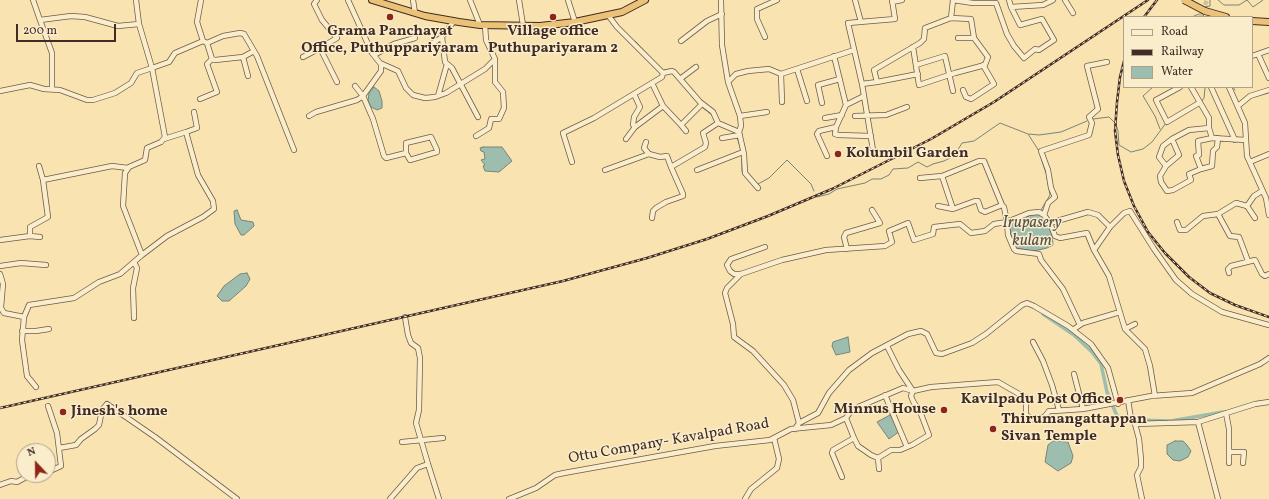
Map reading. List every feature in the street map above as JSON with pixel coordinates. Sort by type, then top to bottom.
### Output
[{"type":"highway","points":[[372,0],[415,13],[483,25],[523,25],[575,22],[622,12],[645,0]]},
{"type":"highway","points":[[1184,0],[1206,11],[1223,16]]},
{"type":"highway","points":[[1253,21],[1269,22]]},
{"type":"street","points":[[33,0],[52,53],[52,89]]},
{"type":"street","points":[[136,0],[139,24],[152,68],[165,131],[164,139]]},
{"type":"street","points":[[201,0],[197,22],[212,59]]},
{"type":"street","points":[[303,57],[337,38],[322,20],[314,4],[317,0]]},
{"type":"street","points":[[348,0],[374,55],[381,64],[398,71],[406,88],[413,95],[425,98],[438,96],[485,69],[494,59]]},
{"type":"street","points":[[413,0],[415,13]]},
{"type":"street","points":[[470,0],[483,25],[486,40],[494,59],[495,82],[504,92],[504,108],[499,119],[491,119],[489,128],[476,136]]},
{"type":"street","points":[[519,0],[523,25]]},
{"type":"street","points":[[568,0],[575,22]]},
{"type":"street","points":[[721,0],[722,45],[728,82],[740,116],[741,126],[739,134],[743,152],[745,174],[756,187]]},
{"type":"street","points":[[765,37],[758,19],[757,9],[778,0]]},
{"type":"street","points":[[855,0],[861,22]]},
{"type":"street","points":[[874,150],[862,84],[848,24],[895,19],[892,1],[902,0]]},
{"type":"street","points":[[951,18],[953,0],[973,3],[996,3],[1007,34],[1014,46],[1024,58],[1035,49],[1039,50],[1054,40],[1042,19],[1020,25],[1009,0]]},
{"type":"street","points":[[1012,7],[1043,5],[1053,0]]},
{"type":"street","points":[[1065,0],[1073,13]]},
{"type":"street","points":[[681,41],[707,21],[722,14]]},
{"type":"street","points":[[608,15],[617,27],[663,73]]},
{"type":"street","points":[[40,20],[71,16],[85,17],[118,26],[139,24]]},
{"type":"street","points":[[877,82],[874,70],[924,39],[925,28],[951,18],[971,19],[974,38],[988,57],[983,66],[919,85],[913,47]]},
{"type":"street","points":[[423,50],[442,38],[454,21]]},
{"type":"street","points":[[0,91],[30,85],[40,89],[63,91],[87,100],[93,100],[114,93],[131,83],[137,73],[169,62],[175,53],[223,36],[242,33],[257,56],[294,150]]},
{"type":"street","points":[[374,55],[394,44],[415,38]]},
{"type":"street","points":[[442,38],[445,62],[452,68],[478,116]]},
{"type":"street","points":[[958,38],[974,38]]},
{"type":"street","points":[[320,48],[337,82]]},
{"type":"street","points":[[728,82],[736,74],[769,69],[781,74],[854,50]]},
{"type":"street","points":[[1253,56],[1269,50]]},
{"type":"street","points":[[200,99],[217,92],[207,64],[212,59],[243,57],[254,51]]},
{"type":"street","points":[[1258,54],[1269,78]]},
{"type":"street","points":[[834,56],[846,105],[836,127],[835,134],[872,136]]},
{"type":"street","points":[[916,65],[945,56],[953,91]]},
{"type":"street","points":[[243,57],[248,76]]},
{"type":"street","points":[[1044,215],[1048,203],[1055,197],[1051,188],[1048,170],[1041,151],[1089,135],[1092,123],[1089,117],[1098,109],[1087,66],[1107,62]]},
{"type":"street","points":[[309,116],[316,112],[357,100],[363,96],[381,71],[381,64]]},
{"type":"street","points":[[438,96],[447,64]]},
{"type":"street","points":[[963,90],[966,97],[971,99],[994,84],[983,66]]},
{"type":"street","points":[[680,79],[696,67]]},
{"type":"street","points":[[797,69],[807,101]]},
{"type":"street","points":[[572,162],[563,133],[634,94],[662,77],[663,73],[672,71],[702,104],[712,112],[718,123],[739,134]]},
{"type":"street","points":[[781,74],[782,102]]},
{"type":"street","points":[[862,84],[918,74]]},
{"type":"street","points":[[822,103],[818,85],[840,79]]},
{"type":"street","points":[[652,83],[663,106],[686,131]]},
{"type":"street","points":[[355,86],[363,96],[373,119],[384,156],[386,158],[406,152]]},
{"type":"street","points":[[1178,88],[1156,100],[1167,122],[1199,103]]},
{"type":"street","points":[[1192,88],[1209,118],[1209,128],[1212,138]]},
{"type":"street","points":[[1211,88],[1235,140]]},
{"type":"street","points":[[1229,88],[1245,123],[1247,130],[1245,149],[1266,198],[1269,215]]},
{"type":"street","points":[[1238,106],[1250,96],[1269,90]]},
{"type":"street","points":[[634,94],[640,107],[634,117],[633,125],[635,128]]},
{"type":"street","points":[[846,105],[864,96]]},
{"type":"street","points":[[681,125],[702,104]]},
{"type":"street","points":[[626,139],[635,128],[663,106]]},
{"type":"street","points":[[856,116],[886,115],[907,107]]},
{"type":"street","points":[[43,180],[112,166],[128,168],[146,160],[147,148],[164,139],[197,128],[194,112]]},
{"type":"street","points":[[740,116],[767,112]]},
{"type":"street","points":[[825,118],[842,115]]},
{"type":"street","points":[[671,167],[704,147],[706,143],[703,133],[718,123]]},
{"type":"street","points":[[827,156],[817,134],[819,131],[836,127]]},
{"type":"street","points":[[1166,166],[1159,157],[1163,146],[1188,130],[1209,128]]},
{"type":"street","points":[[36,387],[27,376],[22,331],[24,317],[29,305],[74,298],[99,282],[120,274],[167,236],[203,217],[214,209],[213,202],[198,175],[186,132]]},
{"type":"street","points":[[722,138],[739,134]]},
{"type":"street","points":[[431,136],[434,138],[437,152],[410,160],[406,152],[406,143],[431,136]]},
{"type":"street","points":[[1201,169],[1196,156],[1199,155],[1198,141],[1212,138],[1246,140]]},
{"type":"street","points":[[1172,140],[1179,155],[1166,166],[1160,176],[1161,182],[1167,191],[1173,190],[1191,180],[1189,174],[1212,166],[1213,151],[1218,147],[1218,138]]},
{"type":"street","points":[[646,142],[644,148],[649,154],[660,157],[667,156],[684,194],[656,208],[652,218]]},
{"type":"street","points":[[697,170],[743,152]]},
{"type":"street","points":[[605,170],[649,154]]},
{"type":"street","points":[[1250,162],[1269,154]]},
{"type":"street","points":[[920,178],[942,176],[979,161],[984,162],[1002,205],[1004,206],[1008,235],[1014,249],[1039,254],[1041,260],[1063,289],[1080,325]]},
{"type":"street","points":[[30,236],[30,227],[48,217],[43,180],[39,166]]},
{"type":"street","points":[[128,168],[124,178],[123,206],[142,255]]},
{"type":"street","points":[[942,176],[953,209]]},
{"type":"street","points":[[1247,206],[1254,196],[1262,191]]},
{"type":"street","points":[[938,206],[953,209],[978,201],[981,210],[984,212],[1002,205]]},
{"type":"street","points":[[1177,222],[1180,230],[1186,230],[1203,216],[1218,214],[1236,203],[1247,206],[1255,218]]},
{"type":"street","points":[[847,250],[844,237],[846,233],[880,223],[872,210]]},
{"type":"street","points":[[1094,250],[1110,227],[1124,213],[1130,211],[1176,280],[1192,294],[1222,312],[1269,325]]},
{"type":"street","points":[[766,247],[731,259],[727,265],[734,274],[741,274],[801,255],[826,250],[847,250],[885,246],[892,242],[889,231],[908,223],[914,240],[933,234],[934,226],[960,224],[971,233],[985,231],[994,224],[1007,222],[1029,213],[1039,212],[1044,215],[1050,223],[1055,236],[1060,238],[1087,233],[1094,250],[1109,276],[1125,329],[1145,349],[1150,366],[1155,396]]},
{"type":"street","points":[[1050,223],[1088,212],[1098,215],[1110,227]]},
{"type":"street","points":[[1218,214],[1230,236],[1239,237],[1248,261]]},
{"type":"street","points":[[0,240],[30,236],[40,237]]},
{"type":"street","points":[[1229,273],[1229,267],[1255,260],[1262,274],[1265,276],[1269,274]]},
{"type":"street","points":[[134,262],[137,268],[133,288],[134,318]]},
{"type":"street","points":[[0,266],[21,263],[46,264]]},
{"type":"street","points":[[0,274],[3,284],[2,310],[24,317]]},
{"type":"street","points":[[741,274],[727,288],[725,293],[733,324],[734,336],[750,348],[784,385],[793,400],[799,423]]},
{"type":"street","points":[[795,429],[799,423],[818,413],[829,392],[849,370],[872,354],[908,334],[921,331],[927,334],[936,353],[942,354],[972,343],[986,334],[1022,305],[1027,303],[1074,330],[1091,344],[1104,361],[1118,404]]},
{"type":"street","points":[[1074,330],[1080,325],[1120,312]]},
{"type":"street","points":[[405,317],[408,335],[412,343],[418,348],[420,358],[419,410],[416,424],[439,499]]},
{"type":"street","points":[[1125,329],[1135,324]]},
{"type":"street","points":[[22,331],[49,329]]},
{"type":"street","points":[[1033,342],[1043,361],[1059,410]]},
{"type":"street","points":[[878,458],[891,450],[900,450],[907,447],[929,434],[919,410],[911,396],[913,390],[906,382],[887,346]]},
{"type":"street","name":"Ottu Company- Kavalpad Road","points":[[509,499],[536,488],[555,475],[564,472],[715,446],[774,438],[795,429],[831,425],[846,418],[850,411],[903,388],[913,390],[931,387],[998,382],[1026,398],[1026,415],[1030,419],[1036,421],[1045,416],[1048,411],[1083,409],[1118,404],[1128,400],[1202,390],[1234,374],[1260,364],[1269,358]]},
{"type":"street","points":[[1074,374],[1083,409]]},
{"type":"street","points":[[885,395],[907,447]]},
{"type":"street","points":[[1128,400],[1131,419],[1139,439],[1141,467],[1137,475],[1142,499]]},
{"type":"street","points":[[1134,424],[1198,422],[1255,404],[1269,402]]},
{"type":"street","points":[[59,448],[76,445],[81,439],[96,430],[99,425],[102,410],[107,404],[156,437],[237,499]]},
{"type":"street","points":[[48,406],[57,433],[59,448],[61,466],[56,468]]},
{"type":"street","points":[[1226,413],[1229,430],[1229,463]]},
{"type":"street","points":[[846,418],[858,446],[878,458]]},
{"type":"street","points":[[1198,422],[1218,499]]},
{"type":"street","points":[[402,442],[443,438]]},
{"type":"street","points":[[744,499],[752,489],[777,468],[779,459],[774,438]]},
{"type":"street","points":[[842,478],[832,453],[834,450],[854,438]]},
{"type":"street","points":[[1228,452],[1244,452],[1243,463]]},
{"type":"street","points":[[878,458],[879,469]]},
{"type":"street","points":[[390,499],[417,468],[428,464]]},
{"type":"street","points":[[0,485],[11,481],[16,482]]},
{"type":"water","points":[[374,87],[379,91],[382,101],[382,108],[377,110],[371,107],[368,101],[369,93]]},
{"type":"water","points":[[502,147],[512,161],[499,172],[485,171],[483,166],[485,165],[481,160],[485,159],[484,152],[481,151],[480,148]]},
{"type":"water","points":[[237,210],[241,220],[253,222],[254,226],[244,235],[241,235],[235,224],[234,211]]},
{"type":"water","name":"Irupasery kulam","points":[[1033,214],[1042,215],[1048,223],[1052,235],[1053,245],[1034,251],[1015,248],[1012,243],[1009,224]]},
{"type":"water","points":[[247,273],[250,279],[246,286],[229,301],[222,301],[217,296],[224,286],[240,274]]},
{"type":"water","points":[[848,337],[850,352],[836,355],[832,346],[833,342]]},
{"type":"water","points":[[890,415],[900,431],[889,439],[877,422]]},
{"type":"water","points":[[1053,441],[1068,442],[1073,456],[1071,463],[1058,471],[1045,462],[1048,445]]},
{"type":"water","points":[[1175,441],[1183,441],[1191,451],[1188,457],[1180,461],[1173,460],[1167,454],[1167,445]]},
{"type":"waterway","points":[[1205,7],[1210,6],[1210,0]]},
{"type":"waterway","points":[[1218,0],[1224,5],[1239,5],[1247,0],[1253,7],[1263,0]]},
{"type":"waterway","points":[[1194,16],[1201,13],[1204,16]]},
{"type":"waterway","points":[[635,41],[651,58]]},
{"type":"waterway","points":[[664,70],[670,69]]},
{"type":"waterway","points":[[1152,88],[1143,96],[1155,116],[1160,129]]},
{"type":"waterway","points":[[1201,102],[1204,98],[1205,88]]},
{"type":"waterway","points":[[693,97],[699,104]]},
{"type":"waterway","points":[[702,107],[712,115],[714,120]]},
{"type":"waterway","points":[[1093,119],[1109,117],[1116,124],[1119,145],[1131,152],[1143,149],[1152,142],[1166,123]]},
{"type":"waterway","points":[[1029,134],[1039,135],[1061,132],[1087,121]]},
{"type":"waterway","points":[[817,197],[829,194],[837,189],[865,183],[872,179],[881,179],[889,175],[893,169],[908,168],[918,162],[927,167],[944,161],[954,156],[962,143],[974,141],[1000,123],[1028,134],[1039,151]]},
{"type":"waterway","points":[[737,137],[741,150]]},
{"type":"waterway","points":[[1041,158],[1046,173]]},
{"type":"waterway","points":[[742,159],[742,172],[752,184]]},
{"type":"waterway","points":[[758,184],[769,178],[787,160],[811,184],[814,191]]},
{"type":"waterway","points":[[1041,210],[1050,195],[1047,177]]},
{"type":"waterway","points":[[1043,314],[1074,335],[1092,352],[1101,364],[1107,392],[1117,416],[1128,419]]},
{"type":"waterway","points":[[1135,420],[1171,421],[1223,412]]},
{"type":"tunnel","points":[[1200,16],[1207,0]]},
{"type":"railway","points":[[1124,16],[1148,0]]},
{"type":"railway","points":[[1145,16],[1157,0]]},
{"type":"railway","points":[[0,408],[563,281],[647,258],[707,239],[768,216],[832,189],[931,139],[994,102],[1123,17]]},
{"type":"railway","points":[[1123,65],[1120,77],[1115,131],[1118,155],[1124,181],[1134,206],[1148,232],[1165,253],[1189,277],[1210,293],[1235,305],[1269,317]]},
{"type":"place","name":"Grama Panchayat Office, Puthuppariyaram","points":[[390,17]]},
{"type":"place","name":"Village office Puthupariyaram 2","points":[[553,17]]},
{"type":"place","name":"Kolumbil Garden","points":[[838,154]]},
{"type":"place","name":"Kavilpadu Post Office","points":[[1120,400]]},
{"type":"place","name":"Minnus House","points":[[944,410]]},
{"type":"place","name":"Jinesh's home","points":[[63,412]]},
{"type":"place","name":"Thirumangattappan Sivan Temple","points":[[993,429]]}]
